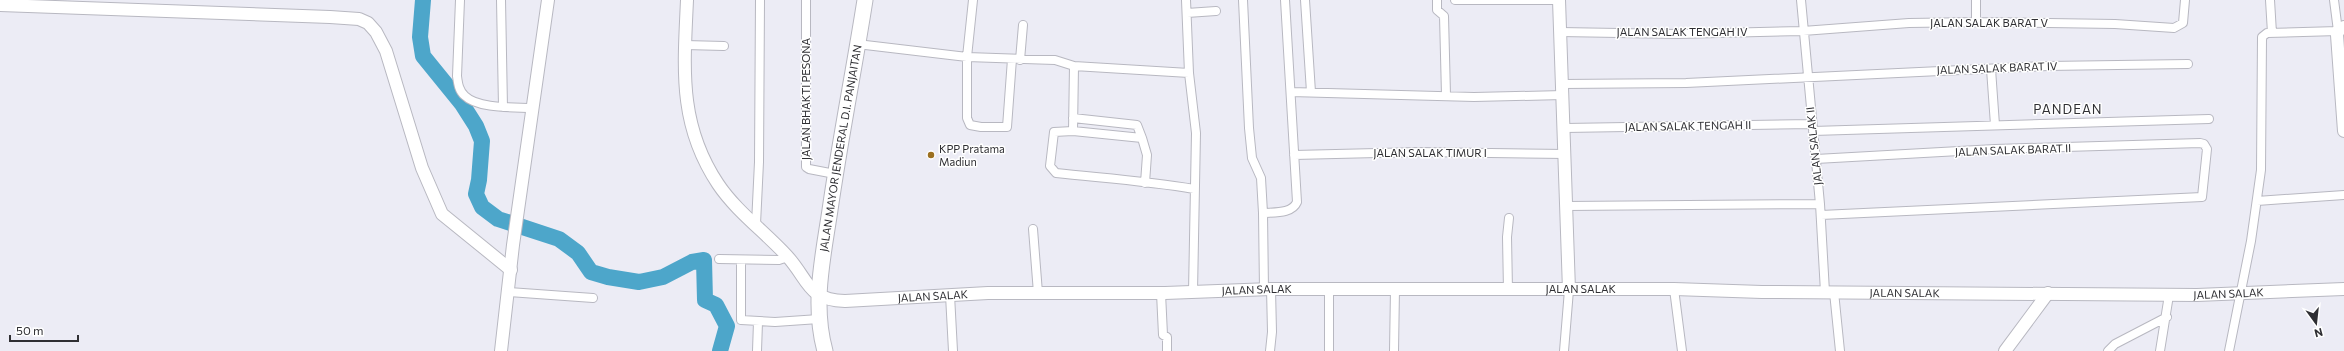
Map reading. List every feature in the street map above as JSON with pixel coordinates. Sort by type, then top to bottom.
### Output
[{"type":"highway","name":"JALAN MAYOR JENDERAL D.I. PANJAITAN","points":[[825,351],[819,319],[818,296],[835,174],[865,0]]},
{"type":"street","points":[[460,0],[457,76],[460,90],[466,98],[473,101],[502,107],[532,108]]},
{"type":"street","points":[[501,0],[502,107]]},
{"type":"street","points":[[501,351],[517,214],[548,0]]},
{"type":"street","points":[[687,0],[684,84],[686,107],[693,132],[704,159],[718,184],[788,258],[818,296]]},
{"type":"street","points":[[756,224],[759,162],[760,0]]},
{"type":"street","name":"JALAN BHAKTI PESONA","points":[[806,0],[806,167],[809,169],[835,174]]},
{"type":"street","points":[[973,0],[967,57],[968,122],[982,127],[1004,128],[1009,124],[1016,59],[1023,25]]},
{"type":"street","points":[[1186,0],[1189,73],[1196,133],[1193,292]]},
{"type":"street","points":[[1243,0],[1249,128],[1252,158],[1261,175],[1272,332],[1270,351]]},
{"type":"street","points":[[1263,213],[1289,210],[1296,205],[1285,0]]},
{"type":"street","points":[[1305,0],[1311,92]]},
{"type":"street","points":[[1437,0],[1437,10],[1444,16],[1446,95]]},
{"type":"street","points":[[1455,0],[1559,0],[1566,154],[1569,290],[1564,351]]},
{"type":"street","name":"JALAN SALAK II","points":[[1801,0],[1807,77],[1829,292],[1840,351]]},
{"type":"street","points":[[1976,0],[1976,22]]},
{"type":"street","name":"JALAN SALAK BARAT V","points":[[1803,31],[1909,23],[1976,22],[2176,28],[2183,23],[2185,0]]},
{"type":"street","points":[[2270,0],[2272,33]]},
{"type":"street","points":[[2334,0],[2340,31],[2344,131]]},
{"type":"street","points":[[0,6],[359,19],[368,24],[376,32],[386,51],[422,168],[442,214],[511,270]]},
{"type":"street","points":[[1187,13],[1216,11]]},
{"type":"street","name":"JALAN SALAK TENGAH IV","points":[[1560,32],[1678,34],[1803,31]]},
{"type":"street","points":[[2229,351],[2241,292],[2261,170],[2262,37],[2265,34],[2272,33],[2340,31]]},
{"type":"street","points":[[857,44],[967,57],[1060,61],[1074,66],[1189,73]]},
{"type":"street","points":[[685,45],[724,46]]},
{"type":"street","name":"JALAN SALAK BARAT IV","points":[[1291,92],[1446,95],[1474,97],[1563,90],[1807,77],[2047,66],[2188,64]]},
{"type":"street","points":[[1073,131],[1074,66]]},
{"type":"street","points":[[1991,69],[1995,125]]},
{"type":"street","points":[[1073,118],[1137,125],[1147,155],[1145,183]]},
{"type":"street","name":"JALAN SALAK TENGAH II","points":[[1565,128],[1995,125],[2209,120]]},
{"type":"street","points":[[1142,138],[1073,131],[1054,132],[1050,166],[1054,172],[1194,188]]},
{"type":"street","name":"JALAN SALAK BARAT II","points":[[1816,159],[1995,149],[2200,143],[2204,144],[2207,149],[2202,197],[1821,215]]},
{"type":"street","name":"JALAN SALAK TIMUR I","points":[[1294,156],[1419,152],[1566,154]]},
{"type":"street","points":[[2257,201],[2344,195]]},
{"type":"street","points":[[1566,206],[1820,204]]},
{"type":"street","points":[[1508,290],[1507,237],[1509,218]]},
{"type":"street","points":[[1033,229],[1038,293]]},
{"type":"street","points":[[719,258],[741,260],[780,260],[788,258]]},
{"type":"street","points":[[741,260],[740,319],[743,321],[758,322],[819,319]]},
{"type":"street","name":"JALAN SALAK","points":[[818,296],[845,300],[950,295],[1162,293],[1268,289],[1329,291],[1395,289],[1674,289],[2169,295],[2344,289]]},
{"type":"street","points":[[1394,351],[1395,289]]},
{"type":"street","points":[[1674,289],[1682,351]]},
{"type":"street","points":[[1329,291],[1329,351]]},
{"type":"street","points":[[509,292],[593,298]]},
{"type":"street","points":[[1162,293],[1163,335],[1167,337],[1168,351]]},
{"type":"street","points":[[2005,351],[2048,293]]},
{"type":"street","points":[[950,295],[953,351]]},
{"type":"street","points":[[2160,351],[2167,317],[2169,295]]},
{"type":"street","points":[[2108,351],[2116,344],[2167,317]]},
{"type":"street","points":[[757,351],[758,322]]},
{"type":"waterway","points":[[423,0],[420,37],[423,56],[462,104],[476,126],[482,141],[479,180],[476,194],[482,207],[498,219],[559,239],[578,253],[591,272],[608,277],[639,282],[663,277],[692,262],[704,260],[705,300],[716,305],[727,326],[720,351]]},
{"type":"place","name":"KPP Pratama Madiun","points":[[931,155]]},
{"type":"district","name":"PANDEAN","points":[[2068,109]]}]
